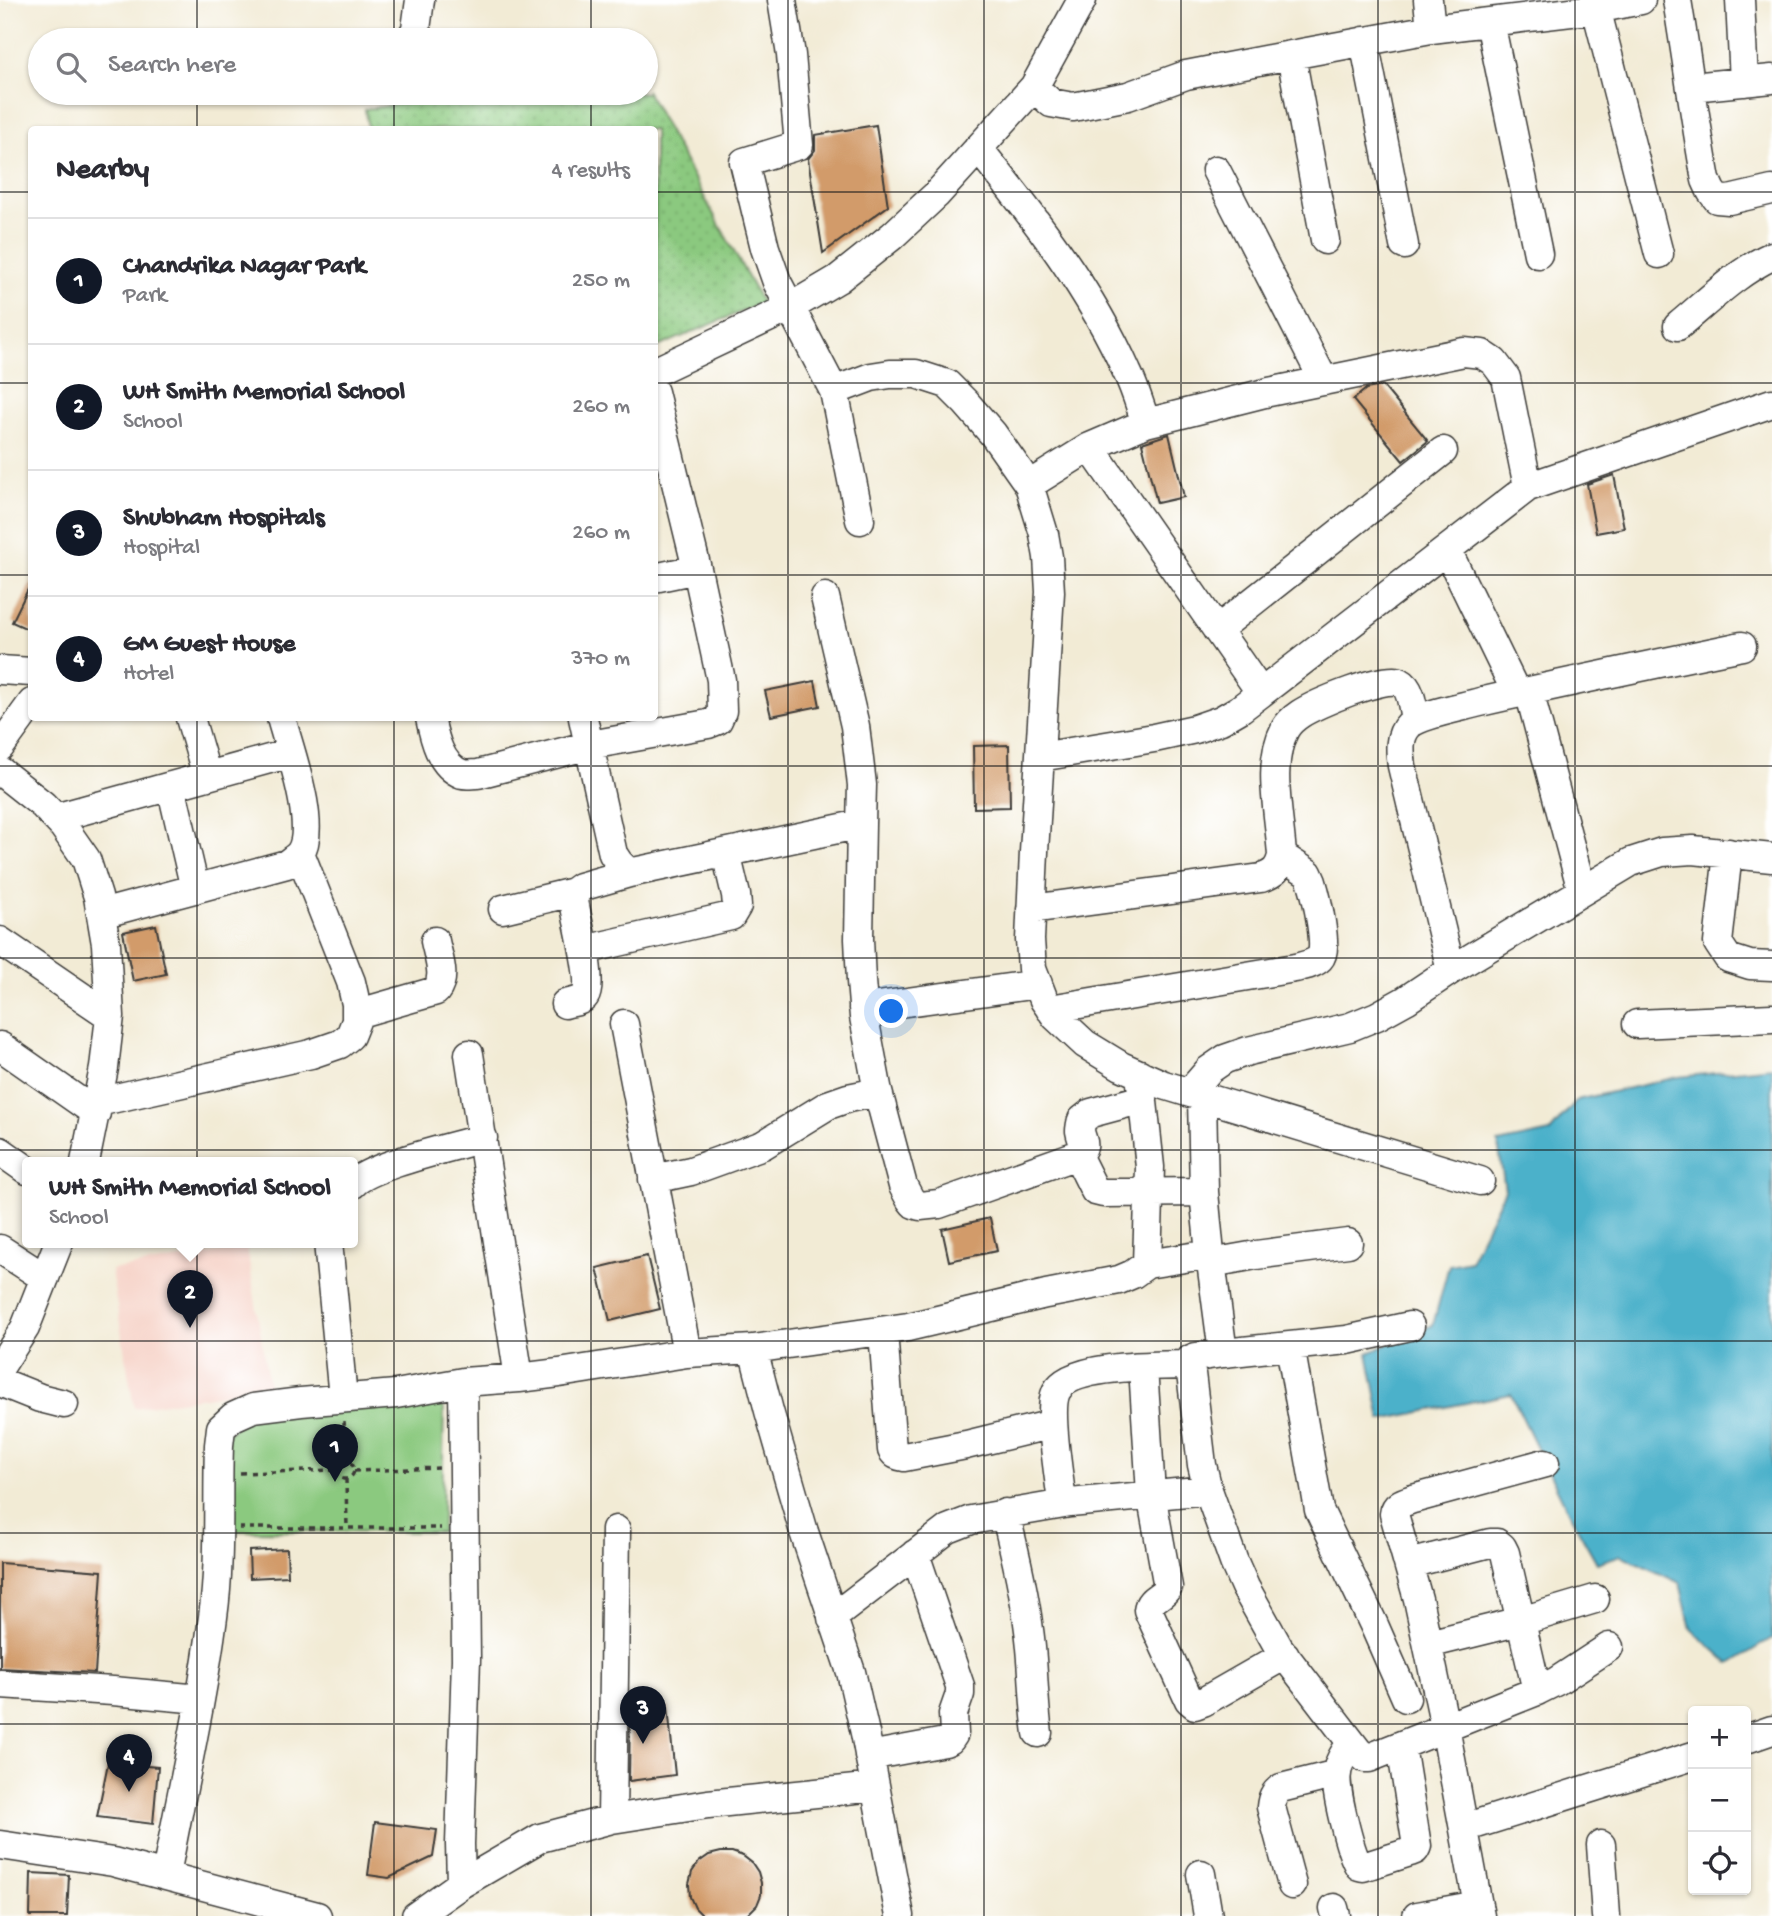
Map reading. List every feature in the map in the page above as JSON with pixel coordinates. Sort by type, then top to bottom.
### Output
[{"type":"street","points":[[416,28],[420,0]]},
{"type":"street","points":[[782,0],[791,55],[799,145],[744,162],[765,248],[777,282],[834,391],[860,520]]},
{"type":"street","points":[[658,370],[789,308],[838,279],[892,236],[936,195],[1034,87],[1082,0]]},
{"type":"street","points":[[1428,0],[1431,29]]},
{"type":"street","points":[[1034,87],[1051,103],[1073,107],[1128,96],[1186,75],[1364,41],[1595,4],[1641,0]]},
{"type":"street","points":[[1677,0],[1706,180],[1711,191],[1717,199],[1729,200],[1772,190]]},
{"type":"street","points":[[1740,0],[1744,82]]},
{"type":"street","points":[[1595,4],[1658,254]]},
{"type":"street","points":[[1490,22],[1538,254]]},
{"type":"street","points":[[1364,41],[1404,245]]},
{"type":"street","points":[[1291,55],[1325,240]]},
{"type":"street","points":[[1692,87],[1772,79]]},
{"type":"street","points":[[978,148],[1021,200],[1074,277],[1128,373],[1146,423]]},
{"type":"street","points":[[1216,170],[1324,381]]},
{"type":"street","points":[[1678,326],[1734,281],[1763,260],[1772,257]]},
{"type":"street","points":[[1029,485],[1090,447],[1146,423],[1269,392],[1464,352],[1482,354],[1494,362],[1506,378],[1528,487]]},
{"type":"street","points":[[834,391],[872,377],[890,374],[916,374],[947,384],[993,434],[1029,485],[1044,534],[1050,592],[1031,909],[1032,969],[1056,1017],[1085,1044],[1121,1066],[1141,1087],[1150,1167],[1147,1264]]},
{"type":"street","points":[[1040,757],[1154,738],[1221,720],[1240,709],[1528,487],[1772,403]]},
{"type":"street","points":[[431,721],[442,755],[450,766],[463,775],[478,774],[590,745],[718,720],[722,711],[722,688],[697,569],[658,408]]},
{"type":"street","points":[[1090,447],[1261,693]]},
{"type":"street","points":[[1217,630],[1443,451]]},
{"type":"street","points":[[1447,550],[1523,692],[1581,891]]},
{"type":"street","points":[[658,578],[697,569]]},
{"type":"street","points":[[825,597],[855,726],[862,785],[859,939],[863,1008],[878,1092],[903,1186],[914,1204],[939,1204],[1077,1155],[1083,1149],[1084,1140],[1080,1130],[1082,1120],[1141,1087],[1164,1085],[1480,1181]]},
{"type":"street","points":[[1451,970],[1400,752],[1402,735],[1408,726],[1448,710],[1523,692],[1742,646]]},
{"type":"street","points":[[0,670],[28,673]]},
{"type":"street","points":[[1031,909],[1272,875],[1279,867],[1282,856],[1276,758],[1285,728],[1292,719],[1340,696],[1390,680],[1399,681],[1405,686],[1415,721]]},
{"type":"street","points":[[0,747],[28,708]]},
{"type":"street","points":[[191,721],[207,776]]},
{"type":"street","points":[[101,914],[287,864],[300,853],[307,834],[306,815],[282,721]]},
{"type":"street","points":[[584,721],[613,854],[629,873]]},
{"type":"street","points":[[55,818],[291,753]]},
{"type":"street","points":[[0,771],[43,805],[63,826],[86,859],[98,897],[106,944],[110,1016],[97,1108],[86,1157]]},
{"type":"street","points":[[171,786],[195,889]]},
{"type":"street","points":[[503,909],[573,892],[580,887],[629,873],[861,824]]},
{"type":"street","points":[[1223,1353],[1204,1192],[1196,1094],[1209,1070],[1225,1059],[1248,1051],[1350,1027],[1377,1016],[1631,862],[1662,852],[1693,850],[1772,858]]},
{"type":"street","points":[[0,1046],[97,1108],[311,1054],[340,1044],[350,1036],[356,1021],[356,1004],[351,982],[300,853]]},
{"type":"street","points":[[584,950],[730,916],[737,906],[726,853]]},
{"type":"street","points":[[1728,853],[1717,943],[1728,958],[1750,965],[1772,966]]},
{"type":"street","points":[[863,1008],[1044,996],[1295,968],[1320,959],[1324,953],[1324,941],[1312,882],[1308,873],[1282,856]]},
{"type":"street","points":[[565,1004],[581,1000],[588,989],[573,892]]},
{"type":"street","points":[[0,941],[110,1016]]},
{"type":"street","points":[[356,1014],[436,991],[442,978],[435,941]]},
{"type":"street","points":[[1637,1024],[1772,1018]]},
{"type":"street","points":[[624,1024],[687,1353]]},
{"type":"street","points":[[469,1054],[519,1378]]},
{"type":"street","points":[[653,1179],[691,1171],[763,1145],[828,1105],[878,1092]]},
{"type":"street","points":[[358,1179],[379,1169],[483,1138]]},
{"type":"street","points":[[0,1151],[22,1166]]},
{"type":"street","points":[[1077,1155],[1095,1191],[1103,1194],[1204,1192]]},
{"type":"street","points":[[166,1875],[200,1699],[213,1615],[218,1561],[221,1428],[233,1417],[253,1408],[396,1394],[463,1382],[519,1378],[687,1353],[753,1349],[883,1331],[1119,1280],[1147,1264],[1256,1255],[1348,1243]]},
{"type":"street","points":[[0,1248],[45,1278]]},
{"type":"street","points":[[0,1367],[25,1328],[57,1248]]},
{"type":"street","points":[[329,1248],[343,1398]]},
{"type":"street","points":[[1410,1326],[1347,1340],[1191,1359],[1202,1465],[1208,1490],[1221,1530],[1245,1587],[1284,1655],[1365,1758],[1376,1756],[1537,1691],[1609,1647]]},
{"type":"street","points":[[883,1331],[889,1423],[895,1454],[904,1457],[917,1455],[1054,1424]]},
{"type":"street","points":[[1290,1346],[1319,1510],[1406,1698]]},
{"type":"street","points":[[753,1349],[785,1469],[851,1672],[900,1916]]},
{"type":"street","points":[[1062,1504],[1054,1424],[1056,1393],[1060,1387],[1080,1376],[1104,1369],[1190,1365]]},
{"type":"street","points":[[1143,1367],[1151,1494],[1168,1587],[1151,1602],[1148,1610],[1191,1703],[1195,1705],[1203,1702],[1284,1655]]},
{"type":"street","points":[[0,1382],[40,1398],[64,1404]]},
{"type":"street","points":[[461,1884],[466,1659],[463,1382]]},
{"type":"street","points":[[215,1401],[220,1435]]},
{"type":"street","points":[[1417,1916],[1478,1910],[1428,1644],[1394,1514],[1395,1508],[1413,1499],[1545,1463]]},
{"type":"street","points":[[832,1618],[948,1529],[971,1520],[1062,1504],[1208,1490]]},
{"type":"street","points":[[1005,1513],[1025,1599],[1038,1733]]},
{"type":"street","points":[[612,1819],[616,1530]]},
{"type":"street","points":[[1409,1564],[1497,1543],[1505,1553],[1537,1691]]},
{"type":"street","points":[[869,1756],[945,1742],[954,1734],[953,1714],[960,1686],[915,1554]]},
{"type":"street","points":[[1428,1644],[1595,1599]]},
{"type":"street","points":[[0,1684],[200,1699]]},
{"type":"street","points":[[1751,1737],[1772,1730]]},
{"type":"street","points":[[1351,1743],[1342,1757],[1336,1782],[1352,1853],[1359,1866],[1415,1850],[1418,1841],[1401,1746]]},
{"type":"street","points":[[1464,1828],[1688,1758]]},
{"type":"street","points":[[1292,1885],[1271,1807],[1272,1799],[1281,1788],[1336,1774]]},
{"type":"street","points":[[416,1916],[461,1884],[540,1838],[612,1819],[708,1804],[875,1787]]},
{"type":"street","points":[[0,1845],[113,1862],[317,1916]]},
{"type":"street","points":[[1601,1845],[1606,1916]]},
{"type":"street","points":[[1200,1874],[1208,1916]]},
{"type":"path","points":[[343,1398],[345,1460]]},
{"type":"path","points":[[345,1460],[353,1465],[354,1471],[352,1477],[346,1479],[340,1478],[336,1470],[337,1465],[345,1460]]},
{"type":"path","points":[[354,1471],[464,1468]]},
{"type":"path","points":[[218,1474],[336,1470]]},
{"type":"path","points":[[346,1479],[347,1529]]},
{"type":"path","points":[[217,1528],[465,1528]]},
{"type":"shaded area","points":[[247,1248],[269,1387],[134,1408],[111,1270]]},
{"type":"green space","points":[[394,105],[654,105],[762,303],[658,347],[658,126],[368,126],[365,109]]},
{"type":"green space","points":[[444,1396],[442,1532],[226,1531],[228,1433],[249,1416]]},
{"type":"water","points":[[1772,1067],[1772,1638],[1730,1664],[1691,1629],[1680,1583],[1621,1555],[1597,1563],[1570,1515],[1511,1394],[1381,1420],[1368,1353],[1433,1325],[1449,1265],[1470,1261],[1505,1190],[1498,1143],[1550,1132],[1577,1100],[1678,1077]]},
{"type":"building","points":[[876,125],[888,206],[823,253],[808,159],[815,150],[815,135]]},
{"type":"building","points":[[1383,386],[1428,441],[1403,461],[1353,400],[1366,389]]},
{"type":"building","points":[[1169,434],[1184,497],[1157,503],[1142,443]]},
{"type":"building","points":[[1614,475],[1624,528],[1596,533],[1587,484]]},
{"type":"building","points":[[28,589],[28,629],[12,622]]},
{"type":"building","points":[[815,681],[820,706],[771,716],[765,691]]},
{"type":"building","points":[[1009,745],[1010,807],[974,808],[973,746]]},
{"type":"building","points":[[156,925],[166,974],[133,981],[123,932]]},
{"type":"building","points":[[990,1218],[997,1251],[949,1261],[942,1229]]},
{"type":"building","points":[[647,1256],[660,1309],[610,1321],[597,1268]]},
{"type":"building","points":[[287,1549],[288,1576],[250,1578],[249,1551]]},
{"type":"building","points":[[0,1563],[102,1571],[95,1673],[0,1668]]},
{"type":"building","points":[[668,1707],[675,1775],[629,1781],[630,1711]]},
{"type":"building","points":[[108,1763],[158,1767],[153,1824],[97,1817]]},
{"type":"building","points":[[375,1822],[437,1830],[433,1857],[389,1878],[368,1875]]},
{"type":"building","points":[[721,1852],[743,1856],[758,1872],[761,1895],[757,1905],[746,1916],[703,1916],[690,1897],[692,1872],[699,1862],[709,1855]]},
{"type":"building","points":[[31,1873],[69,1875],[67,1916],[30,1916]]},
{"type":"place","name":"WH Smith Memorial School","points":[[190,1328]]},
{"type":"place","name":"Chandrika Nagar Park","points":[[335,1482]]},
{"type":"place","name":"Shubham Hospitals","points":[[643,1744]]},
{"type":"place","name":"GM Guest House","points":[[129,1792]]}]
